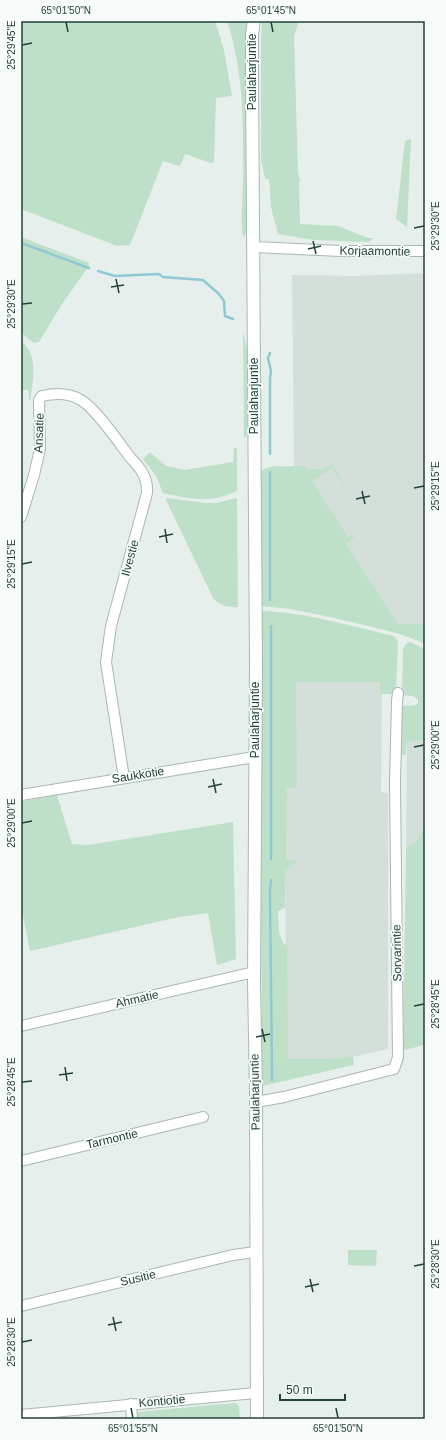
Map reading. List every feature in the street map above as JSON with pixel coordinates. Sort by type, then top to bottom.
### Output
[{"type":"street","name":"Paulaharjuntie","points":[[254,21],[252,41],[252,247],[257,1419]]},
{"type":"street","name":"Korjaamontie","points":[[252,247],[341,251],[425,251]]},
{"type":"street","name":"Ilvestie","points":[[42,396],[60,394],[70,396],[80,400],[90,407],[143,473],[147,483],[147,493],[111,626],[106,662],[124,778]]},
{"type":"street","name":"Ansatie","points":[[21,517],[40,449],[39,400],[42,396]]},
{"type":"street","name":"Sorvarintie","points":[[256,1102],[284,1097],[394,1069],[398,1057],[395,783],[398,694]]},
{"type":"street","name":"Saukkotie","points":[[21,795],[255,757]]},
{"type":"street","name":"Ahmatie","points":[[21,1026],[254,972]]},
{"type":"street","name":"Tarmontie","points":[[21,1161],[203,1117]]},
{"type":"street","name":"Susitie","points":[[21,1306],[233,1255],[256,1252]]},
{"type":"street","name":"Kontiotie","points":[[21,1415],[256,1393]]},
{"type":"street","points":[[132,1404],[132,1419]]},
{"type":"shaded area","points":[[425,273],[425,630],[400,630],[294,466],[292,275],[353,276]]},
{"type":"shaded area","points":[[295,681],[382,681],[381,792],[388,793],[388,1049],[287,1072],[285,871],[287,786]]},
{"type":"shaded area","points":[[407,740],[425,740],[425,827],[416,842],[406,848]]},
{"type":"green space","points":[[21,21],[215,21],[224,50],[232,96],[216,98],[214,162],[211,163],[185,154],[180,166],[163,161],[130,245],[117,246],[21,209]]},
{"type":"green space","points":[[227,21],[247,21],[247,227],[246,234],[243,237],[242,101],[237,61]]},
{"type":"green space","points":[[262,21],[299,21],[294,36],[298,173],[300,180],[300,224],[338,226],[368,238],[373,238],[369,242],[313,240],[278,234],[271,207],[269,179],[265,179],[261,159]]},
{"type":"green space","points":[[411,139],[407,227],[396,219],[405,141]]},
{"type":"green space","points":[[21,237],[89,263],[89,266],[62,304],[39,342],[34,343],[21,333]]},
{"type":"green space","points":[[243,332],[247,348],[247,435],[244,439]]},
{"type":"green space","points":[[21,341],[31,354],[33,362],[30,403],[28,390],[21,390]]},
{"type":"green space","points":[[234,448],[237,448],[237,491],[218,498],[200,499],[163,493],[156,476],[143,459],[150,452],[166,466],[185,470],[233,462]]},
{"type":"green space","points":[[275,466],[306,466],[307,469],[324,469],[325,466],[333,466],[345,485],[344,486],[332,468],[312,481],[348,537],[352,535],[354,538],[346,544],[398,624],[425,624],[425,644],[389,631],[340,619],[295,610],[260,606],[259,475],[266,468]]},
{"type":"green space","points":[[167,498],[206,503],[217,503],[237,499],[238,607],[224,606],[213,598],[166,500]]},
{"type":"green space","points":[[260,611],[294,614],[344,624],[394,636],[398,643],[396,689],[393,694],[380,694],[380,682],[296,682],[297,779],[296,788],[287,788],[286,860],[296,860],[296,862],[285,871],[285,908],[278,911],[279,932],[283,943],[287,946],[288,1059],[332,1059],[353,1057],[354,1065],[262,1086]]},
{"type":"green space","points":[[410,642],[425,649],[425,740],[407,741],[406,755],[402,755],[402,706],[415,705],[418,703],[418,700],[413,696],[402,695],[403,649],[406,644]]},
{"type":"green space","points":[[57,795],[72,844],[88,845],[233,822],[236,959],[217,965],[208,913],[179,917],[30,951],[21,905],[21,804],[24,801]]},
{"type":"green space","points":[[425,827],[425,1045],[404,1050],[406,848],[416,842]]},
{"type":"green space","points":[[348,1250],[377,1250],[376,1266],[348,1265]]},
{"type":"green space","points":[[235,1403],[239,1406],[240,1419],[137,1419],[137,1412]]},
{"type":"waterway","points":[[21,243],[89,268]]},
{"type":"waterway","points":[[98,271],[115,276],[159,274],[163,277],[203,280],[219,294],[224,301],[225,316],[233,319]]},
{"type":"waterway","points":[[270,353],[268,358],[271,371],[270,454]]},
{"type":"waterway","points":[[270,472],[270,600]]},
{"type":"waterway","points":[[271,626],[271,859]]},
{"type":"waterway","points":[[271,880],[272,1080]]}]
